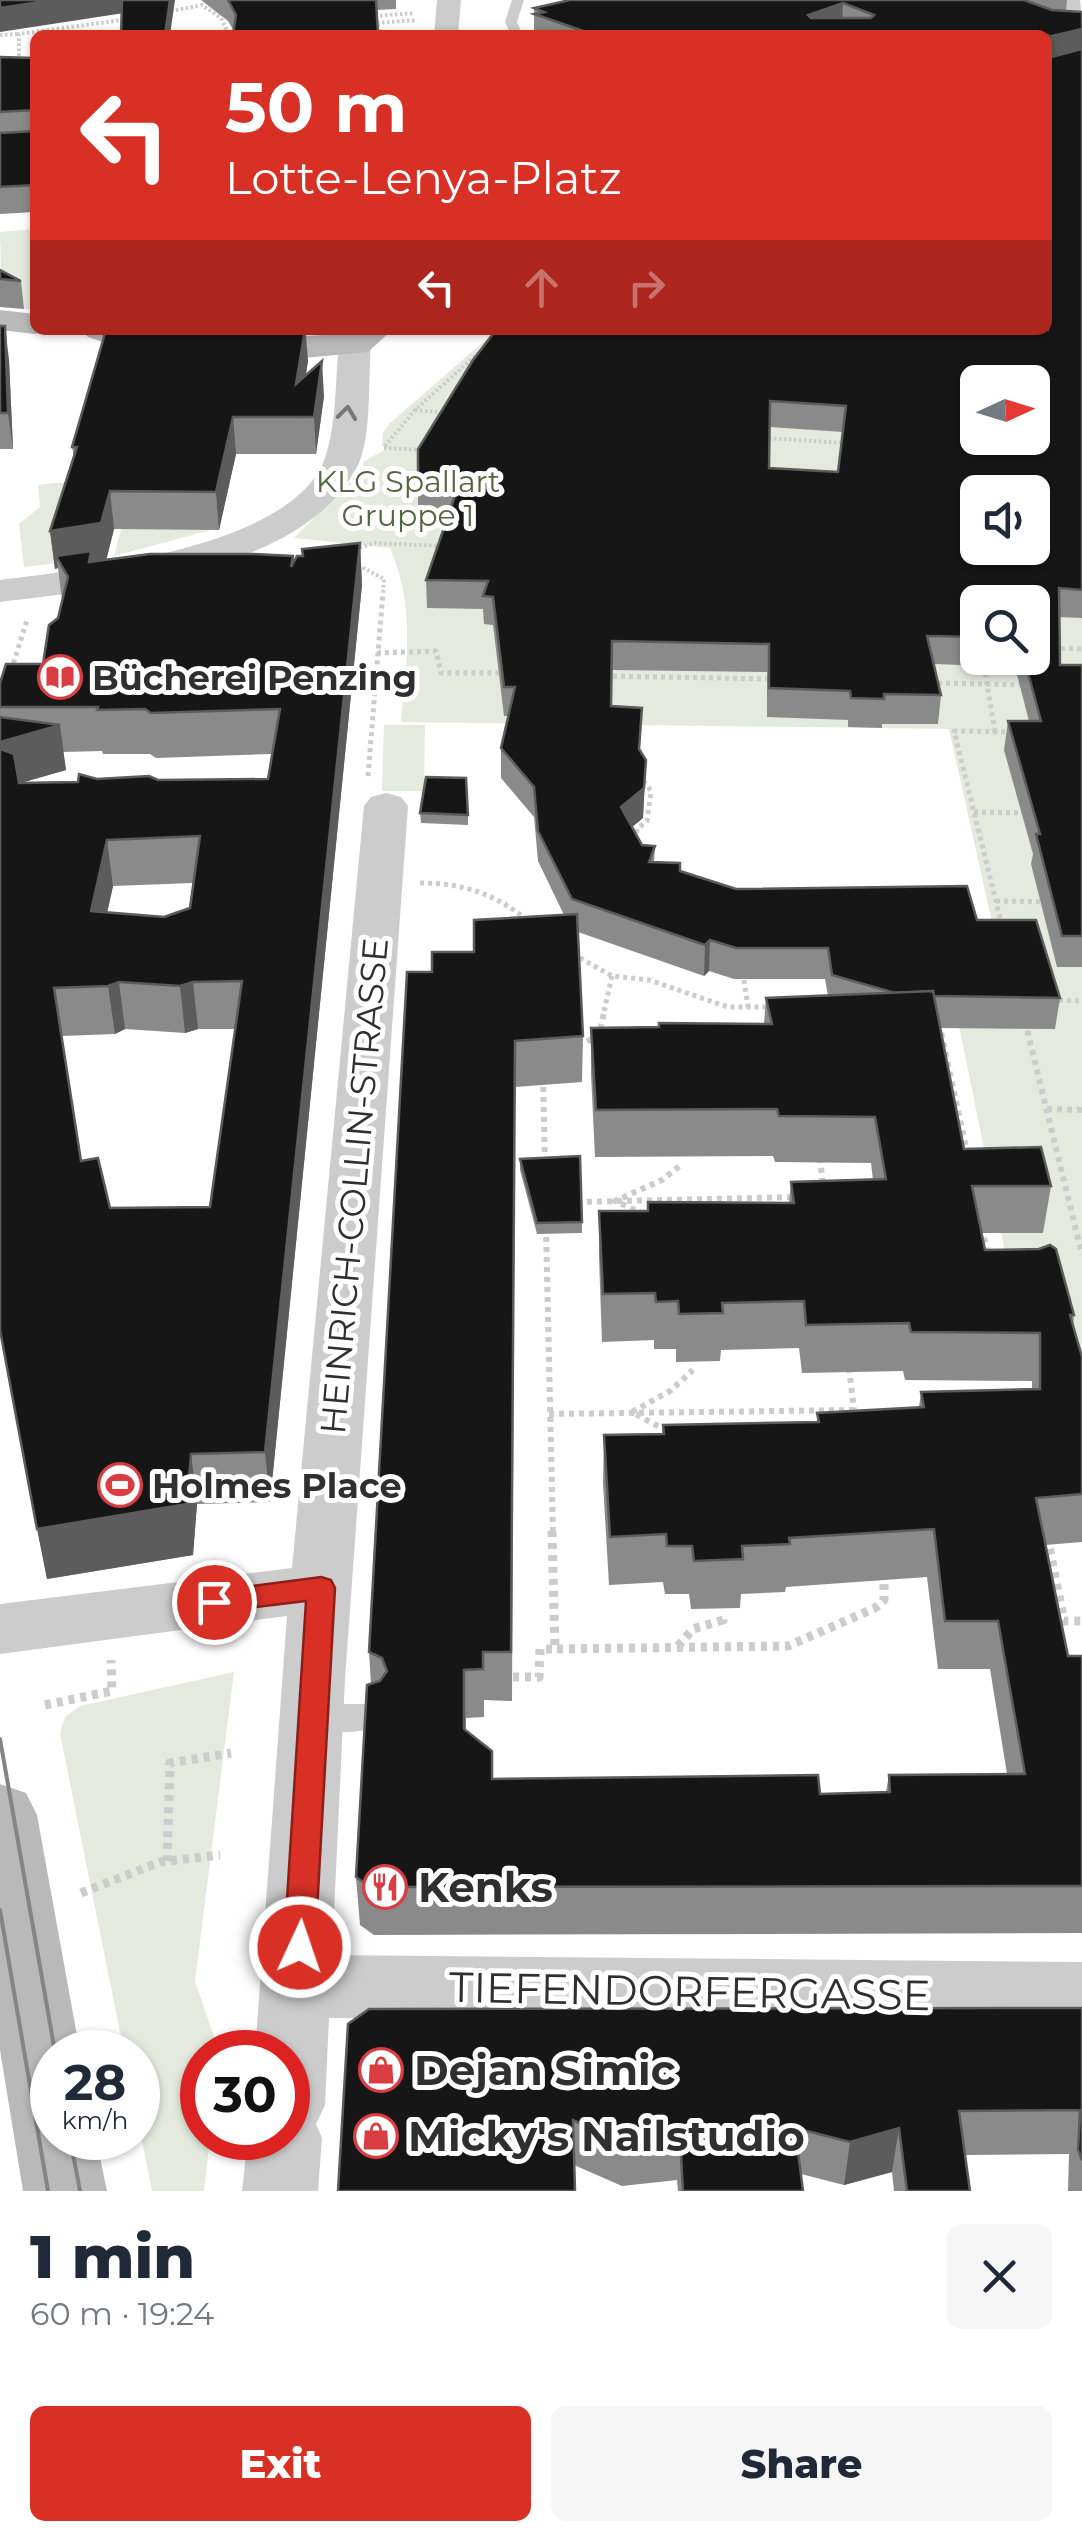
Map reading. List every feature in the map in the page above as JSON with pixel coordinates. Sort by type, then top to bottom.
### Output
[{"type":"street","points":[[446,30],[449,0]]},
{"type":"street","points":[[1064,0],[1079,21]]},
{"type":"street","points":[[0,320],[30,323]]},
{"type":"street","points":[[16,598],[184,559],[253,537],[287,518],[342,462],[364,337],[279,347],[153,335]]},
{"type":"street","name":"HEINRICH-COLLIN-STRASSE","points":[[294,2030],[342,1717],[321,1588],[386,806]]},
{"type":"street","points":[[0,1629],[321,1588]]},
{"type":"street","points":[[0,1815],[37,2030]]},
{"type":"street","name":"TIEFENDORFERGASSE","points":[[298,1986],[1082,1994]]},
{"type":"street","points":[[60,2160],[65,2191]]},
{"type":"street","points":[[280,2191],[283,2160]]},
{"type":"lane","points":[[515,30],[511,22],[518,0]]},
{"type":"path","points":[[190,0],[204,4],[221,18],[227,30]]},
{"type":"path","points":[[159,14],[204,4]]},
{"type":"path","points":[[375,20],[415,21],[427,16],[410,12],[374,14],[375,20],[379,30]]},
{"type":"path","points":[[56,30],[142,17]]},
{"type":"path","points":[[116,22],[122,30]]},
{"type":"path","points":[[0,36],[30,33]]},
{"type":"path","points":[[19,34],[19,74]]},
{"type":"path","points":[[384,448],[415,410],[490,341]]},
{"type":"path","points":[[480,352],[498,354]]},
{"type":"path","points":[[415,410],[452,413]]},
{"type":"path","points":[[756,438],[852,443]]},
{"type":"path","points":[[342,462],[384,448],[423,450]]},
{"type":"path","points":[[344,552],[374,543],[448,547]]},
{"type":"path","points":[[348,561],[365,566],[384,579],[367,788],[386,806]]},
{"type":"path","points":[[11,672],[16,598]]},
{"type":"path","points":[[1050,648],[1082,649]]},
{"type":"path","points":[[378,652],[436,652],[441,673],[515,674]]},
{"type":"path","points":[[338,673],[375,673]]},
{"type":"path","points":[[985,675],[995,732]]},
{"type":"path","points":[[594,676],[790,680]]},
{"type":"path","points":[[928,683],[1044,686]]},
{"type":"path","points":[[1004,934],[954,731],[1030,732]]},
{"type":"path","points":[[635,848],[637,829],[648,821],[652,791],[641,778],[642,768]]},
{"type":"path","points":[[974,812],[1046,813]]},
{"type":"path","points":[[378,884],[438,882],[477,887],[508,903],[530,922]]},
{"type":"path","points":[[996,901],[1065,902]]},
{"type":"path","points":[[568,951],[612,976],[649,980],[728,1008],[782,1006]]},
{"type":"path","points":[[571,1050],[599,1035],[612,976]]},
{"type":"path","points":[[744,980],[748,1007]]},
{"type":"path","points":[[1035,1000],[1082,1000]]},
{"type":"path","points":[[1024,1018],[1082,1255]]},
{"type":"path","points":[[939,1022],[968,1157]]},
{"type":"path","points":[[542,1066],[546,1183]]},
{"type":"path","points":[[1046,1110],[1082,1110]]},
{"type":"path","points":[[818,1148],[824,1197]]},
{"type":"path","points":[[615,1202],[662,1180],[682,1164]]},
{"type":"path","points":[[563,1202],[805,1197]]},
{"type":"path","points":[[615,1202],[658,1220]]},
{"type":"path","points":[[980,1215],[992,1273]]},
{"type":"path","points":[[546,1222],[554,1649]]},
{"type":"path","points":[[847,1351],[856,1426]]},
{"type":"path","points":[[632,1412],[670,1391],[693,1370]]},
{"type":"path","points":[[549,1414],[854,1410]]},
{"type":"path","points":[[632,1412],[682,1438]]},
{"type":"path","points":[[1044,1524],[1064,1621],[1082,1620]]},
{"type":"path","points":[[513,1677],[540,1678],[540,1649],[788,1646],[875,1608],[884,1600],[883,1572]]},
{"type":"path","points":[[677,1647],[694,1629],[722,1620],[722,1615]]},
{"type":"path","points":[[45,1705],[112,1691],[110,1654]]},
{"type":"path","points":[[167,1861],[170,1763],[231,1752]]},
{"type":"path","points":[[80,1893],[167,1861],[220,1854]]},
{"type":"green space","points":[[30,229],[30,310],[2,307],[0,232]]},
{"type":"green space","name":"KLG Spallart Gruppe 1","points":[[1082,288],[1082,1523],[1060,1521],[939,928],[993,927],[949,729],[401,722],[406,612],[390,548],[294,538],[363,469],[363,462],[388,448],[382,446],[383,433],[491,335],[1052,335],[1052,325]]},
{"type":"green space","points":[[182,484],[171,529],[215,529],[114,556],[126,511],[74,510],[99,558],[24,567],[19,524],[40,507],[38,485]]},
{"type":"green space","points":[[384,725],[425,725],[424,791],[382,791]]},
{"type":"green space","points":[[234,1672],[195,1981],[212,2030],[180,2030],[180,2160],[208,2160],[204,2191],[152,2191],[146,2160],[160,2160],[160,2030],[120,2030],[60,1733],[65,1717],[80,1706]]},
{"type":"building","points":[[0,0],[53,0],[0,8]]},
{"type":"building","points":[[122,0],[170,0],[166,30],[121,30]]},
{"type":"building","points":[[228,0],[376,0],[378,30],[234,30],[236,15]]},
{"type":"building","points":[[570,0],[1024,0],[1052,10],[1082,12],[1082,29],[1052,36],[1052,30],[580,30],[534,14],[544,12],[534,8]],"holes":[[[843,3],[874,15],[808,15]]]},
{"type":"building","points":[[1082,49],[1082,590],[1059,588],[1060,665],[1082,665],[1082,936],[1062,936],[1036,834],[1040,834],[1008,721],[1041,721],[1029,675],[1050,675],[1050,585],[960,585],[960,637],[927,636],[941,695],[851,698],[850,691],[769,688],[769,644],[612,641],[611,706],[642,708],[639,749],[646,760],[644,788],[621,807],[642,845],[655,846],[649,862],[680,863],[680,871],[736,889],[967,886],[977,920],[1036,920],[1060,998],[934,996],[933,991],[895,993],[832,975],[828,948],[736,948],[710,940],[705,945],[572,899],[538,831],[534,787],[501,748],[515,687],[504,687],[493,597],[483,596],[488,581],[426,580],[458,487],[418,487],[418,449],[492,335],[1052,335],[1052,57]],"holes":[[[770,401],[846,406],[838,472],[769,468]]]},
{"type":"building","points":[[0,57],[30,58],[30,110],[0,112]]},
{"type":"building","points":[[30,131],[30,185],[0,187],[0,133]]},
{"type":"building","points":[[0,270],[21,281],[0,279]]},
{"type":"building","points":[[0,326],[5,326],[8,413],[0,413]]},
{"type":"building","points":[[105,335],[304,335],[296,384],[322,361],[314,417],[233,417],[216,492],[110,491],[101,523],[50,531],[77,447],[72,447]]},
{"type":"building","points":[[360,543],[265,1452],[191,1454],[187,1504],[37,1529],[0,1330],[0,749],[14,754],[19,783],[78,782],[79,774],[97,779],[268,779],[280,709],[151,713],[145,709],[97,710],[98,707],[0,707],[0,683],[6,664],[43,664],[49,625],[58,618],[68,577],[56,556],[91,551],[89,562],[150,554],[253,554],[293,556],[291,567],[297,556],[303,556],[302,549]],"holes":[[[200,836],[190,908],[164,917],[91,911],[107,840]],[[242,981],[210,1207],[110,1208],[98,1158],[81,1161],[54,988],[119,982],[180,986]]]},
{"type":"building","points":[[0,717],[60,725],[0,742]]},
{"type":"building","points":[[426,777],[466,778],[468,815],[420,813]]},
{"type":"building","points":[[577,914],[583,1036],[515,1041],[511,1652],[483,1652],[483,1669],[464,1670],[464,1729],[492,1751],[492,1779],[818,1775],[820,1794],[890,1792],[889,1775],[1025,1774],[998,1621],[945,1621],[934,1529],[789,1538],[790,1544],[742,1546],[743,1559],[694,1561],[692,1546],[667,1546],[666,1534],[610,1537],[604,1435],[664,1434],[663,1425],[819,1422],[817,1413],[924,1407],[921,1392],[1040,1389],[1040,1333],[911,1332],[909,1323],[806,1325],[804,1301],[722,1303],[723,1313],[679,1314],[678,1301],[656,1302],[655,1293],[603,1294],[599,1211],[648,1211],[648,1202],[794,1203],[791,1182],[886,1179],[875,1117],[779,1116],[777,1109],[596,1110],[591,1028],[659,1027],[659,1023],[772,1024],[766,998],[933,991],[964,1149],[1041,1147],[1051,1186],[972,1186],[985,1250],[1039,1249],[1050,1245],[1056,1249],[1082,1357],[1082,1494],[1036,1498],[1068,1656],[1082,1656],[1082,1886],[370,1887],[356,1877],[367,1685],[380,1681],[387,1671],[382,1658],[369,1652],[407,972],[432,972],[432,952],[474,952],[474,920]]},
{"type":"building","points":[[580,1156],[582,1222],[537,1223],[520,1159]]},
{"type":"building","points":[[1082,2008],[1082,2160],[1078,2150],[1080,2110],[959,2111],[970,2191],[907,2191],[899,2128],[850,2142],[795,2128],[803,2191],[683,2191],[680,2137],[623,2143],[573,2120],[575,2191],[338,2191],[348,2024],[369,2009]]},
{"type":"tram line","points":[[0,1739],[51,2030]]},
{"type":"tram line","points":[[0,1910],[48,2191]]},
{"type":"tram line","points":[[74,2160],[80,2191]]},
{"type":"place","name":"Bücherei Penzing","points":[[60,677]]},
{"type":"place","name":"Holmes Place","points":[[120,1485]]},
{"type":"place","name":"Kenks","points":[[385,1887]]},
{"type":"place","name":"Dejan Simic","points":[[381,2070]]},
{"type":"place","name":"Micky's Nailstudio","points":[[376,2136]]},
{"type":"route","points":[[214,1602],[321,1588],[300,1947]]}]
